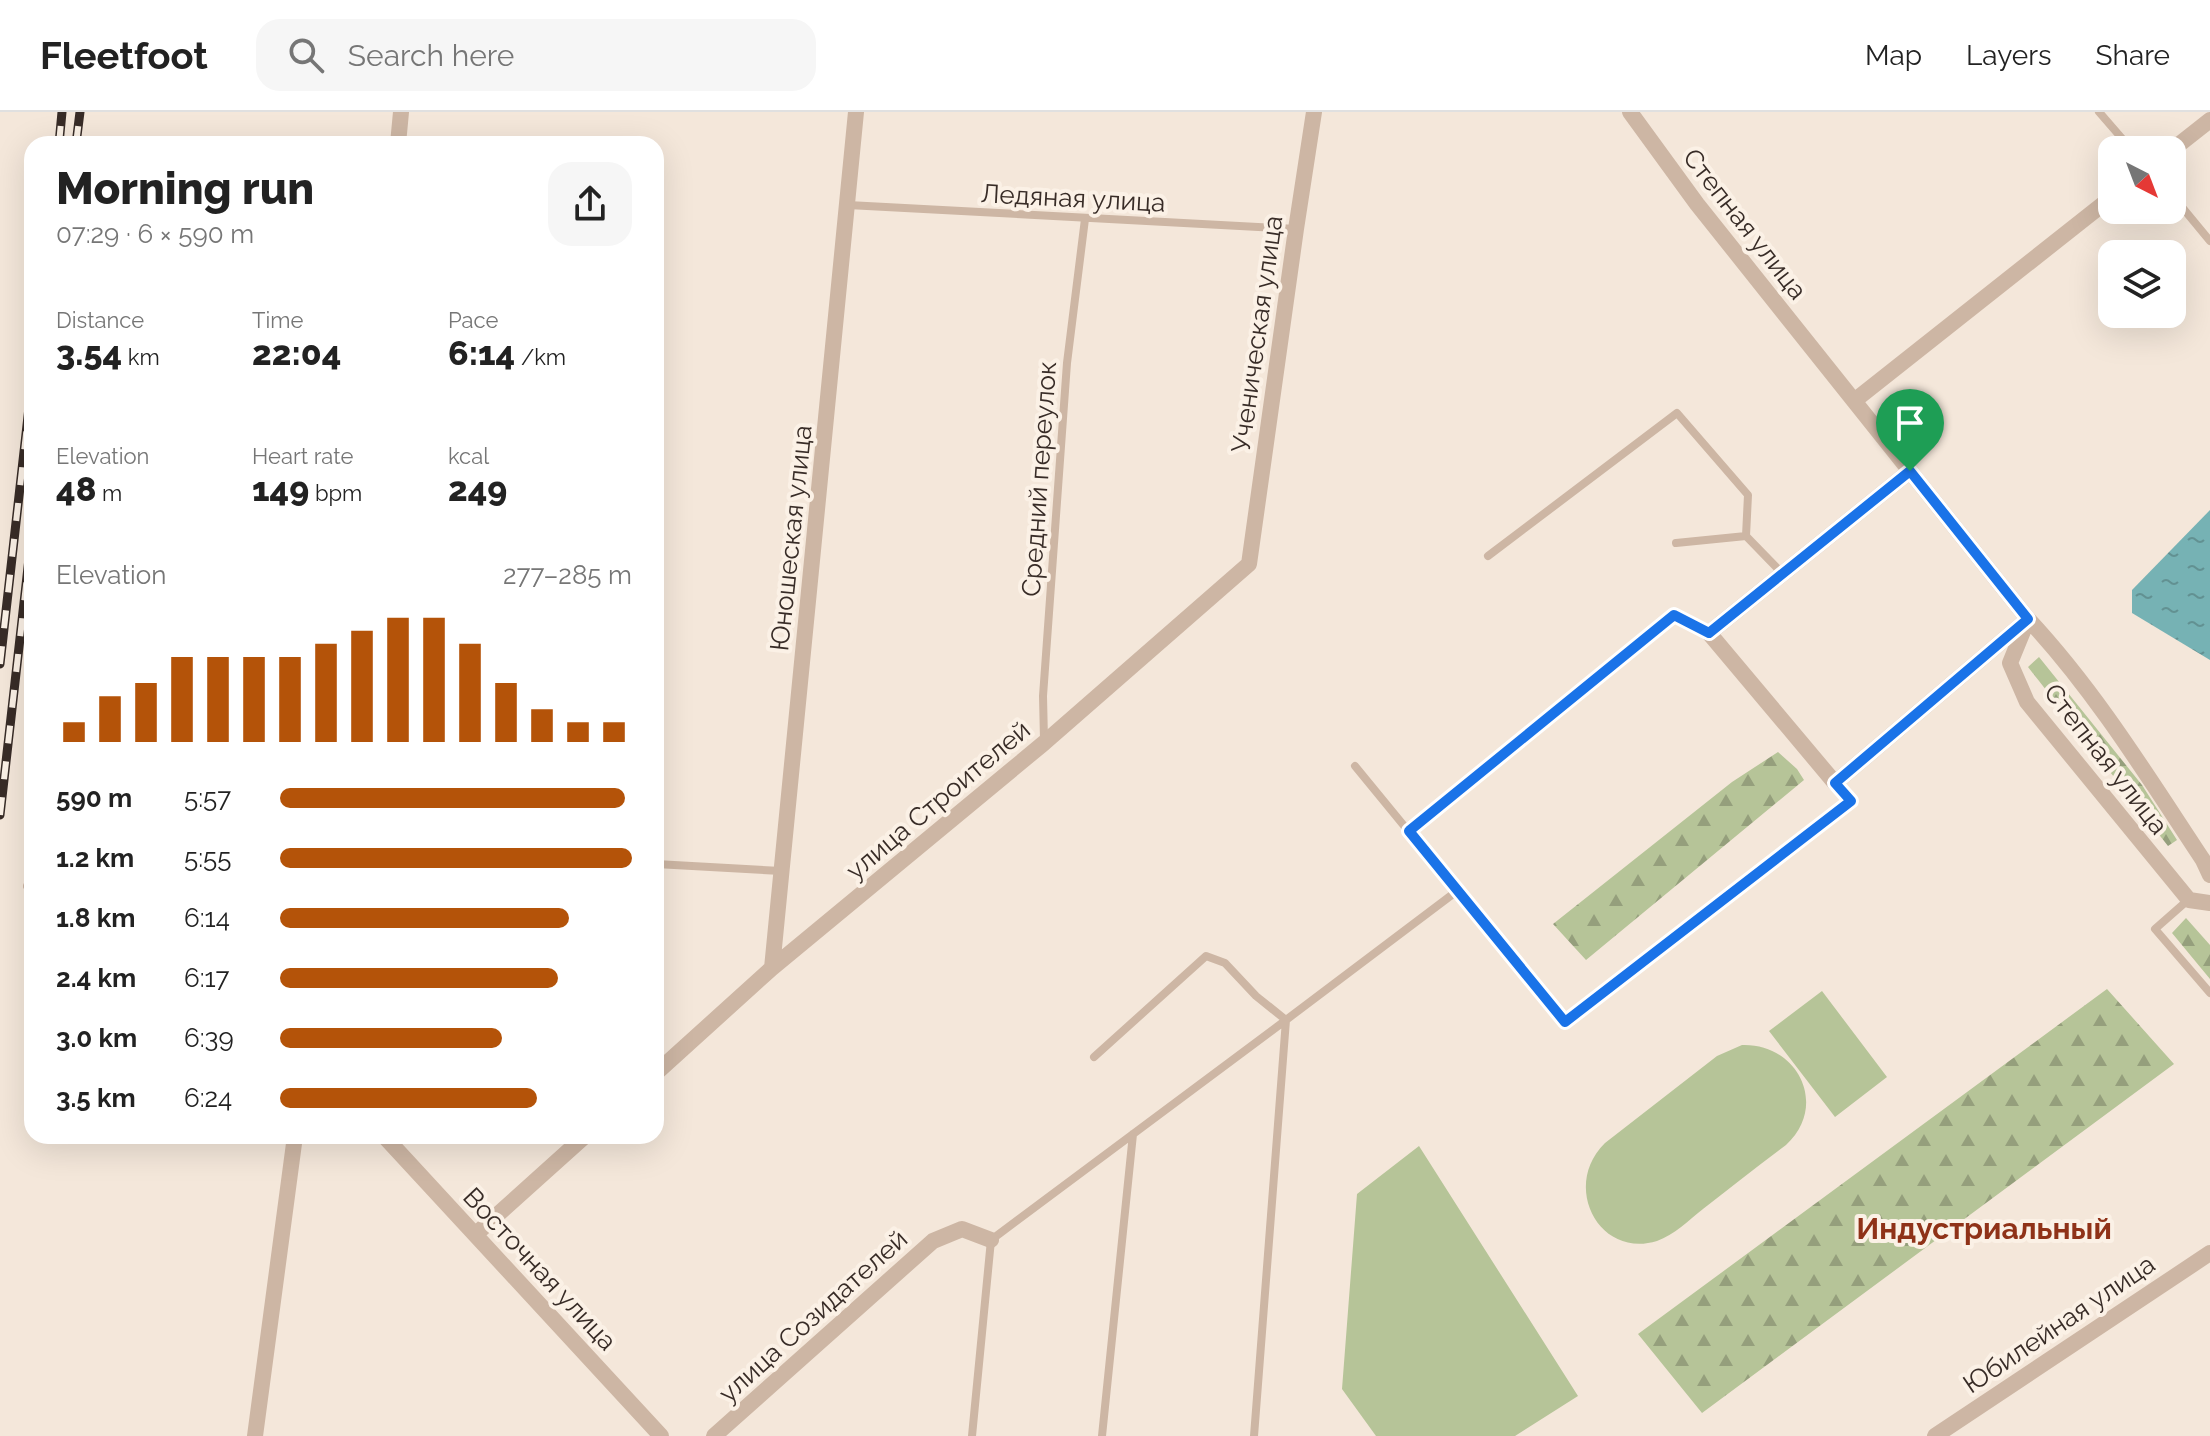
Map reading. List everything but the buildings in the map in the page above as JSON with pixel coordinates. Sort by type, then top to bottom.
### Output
[{"type":"street","points":[[399,136],[401,112]]},
{"type":"street","name":"Юношеская улица","points":[[772,968],[856,112]]},
{"type":"street","name":"Ученическая улица","points":[[1249,564],[1314,112]]},
{"type":"street","name":"Степная улица","points":[[1630,112],[1697,204],[2028,619],[2010,663],[2027,702],[2189,900]]},
{"type":"street","points":[[2186,139],[2210,120]]},
{"type":"street","points":[[1854,401],[2098,208]]},
{"type":"street","points":[[1910,471],[1709,633],[1835,783],[2028,619],[2062,656],[2116,727],[2210,875]]},
{"type":"street","name":"улица Строителей","points":[[664,1066],[772,968],[1044,743],[1249,564]]},
{"type":"street","points":[[2189,900],[2210,903]]},
{"type":"street","points":[[255,1436],[294,1144]]},
{"type":"street","name":"Восточная улица","points":[[392,1144],[661,1436]]},
{"type":"street","points":[[476,1234],[576,1144]]},
{"type":"street","name":"улица Созидателей","points":[[714,1436],[933,1241],[962,1229],[991,1240]]},
{"type":"street","name":"Юбилейная улица","points":[[1935,1436],[2210,1253]]},
{"type":"lane","points":[[2099,112],[2120,136]]},
{"type":"lane","name":"Ледяная улица","points":[[848,205],[1296,229]]},
{"type":"lane","points":[[2186,212],[2210,241]]},
{"type":"lane","name":"Средний переулок","points":[[1044,743],[1043,696],[1067,363],[1085,219]]},
{"type":"lane","points":[[1488,556],[1677,413],[1748,495],[1746,536],[1784,575]]},
{"type":"lane","points":[[1676,543],[1746,536]]},
{"type":"lane","points":[[1409,831],[1674,615],[1709,633]]},
{"type":"lane","points":[[1355,766],[1565,1022],[1851,801],[1835,783]]},
{"type":"lane","points":[[664,864],[782,871]]},
{"type":"lane","points":[[972,1436],[991,1240],[1457,891]]},
{"type":"lane","points":[[2189,900],[2155,929],[2210,993]]},
{"type":"lane","points":[[1094,1057],[1206,956],[1225,963],[1256,996],[1286,1020]]},
{"type":"lane","points":[[1254,1436],[1286,1020]]},
{"type":"lane","points":[[1102,1436],[1133,1134]]},
{"type":"green space","points":[[2039,657],[2142,785],[2177,840],[2168,846],[2028,667]]},
{"type":"green space","points":[[1778,752],[1804,780],[1586,960],[1553,924],[1732,782]]},
{"type":"green space","points":[[2186,918],[2210,945],[2210,979],[2172,933]]},
{"type":"green space","points":[[2107,989],[2174,1064],[1702,1413],[1638,1334]]},
{"type":"green space","points":[[1822,991],[1887,1077],[1835,1117],[1769,1031]]},
{"type":"green space","points":[[1742,1045],[1762,1047],[1779,1054],[1792,1065],[1806,1096],[1805,1113],[1799,1129],[1786,1145],[1663,1238],[1636,1244],[1618,1239],[1603,1229],[1593,1215],[1587,1198],[1586,1179],[1592,1160],[1605,1143],[1717,1056]]},
{"type":"green space","points":[[1419,1146],[1578,1396],[1515,1436],[1376,1436],[1342,1389],[1357,1194]]},
{"type":"water","points":[[2210,510],[2210,660],[2132,613],[2132,590]]},
{"type":"railway","points":[[60,136],[62,112]]},
{"type":"railway","points":[[77,136],[80,112]]},
{"type":"railway","points":[[0,664],[24,452]]},
{"type":"railway","points":[[0,815],[24,603]]},
{"type":"district","name":"Индустриальный","points":[[1984,1229]]},
{"type":"route","points":[[1910,471],[2028,619],[1835,783],[1851,801],[1565,1022],[1409,831],[1674,615],[1709,633],[1910,471]]}]
